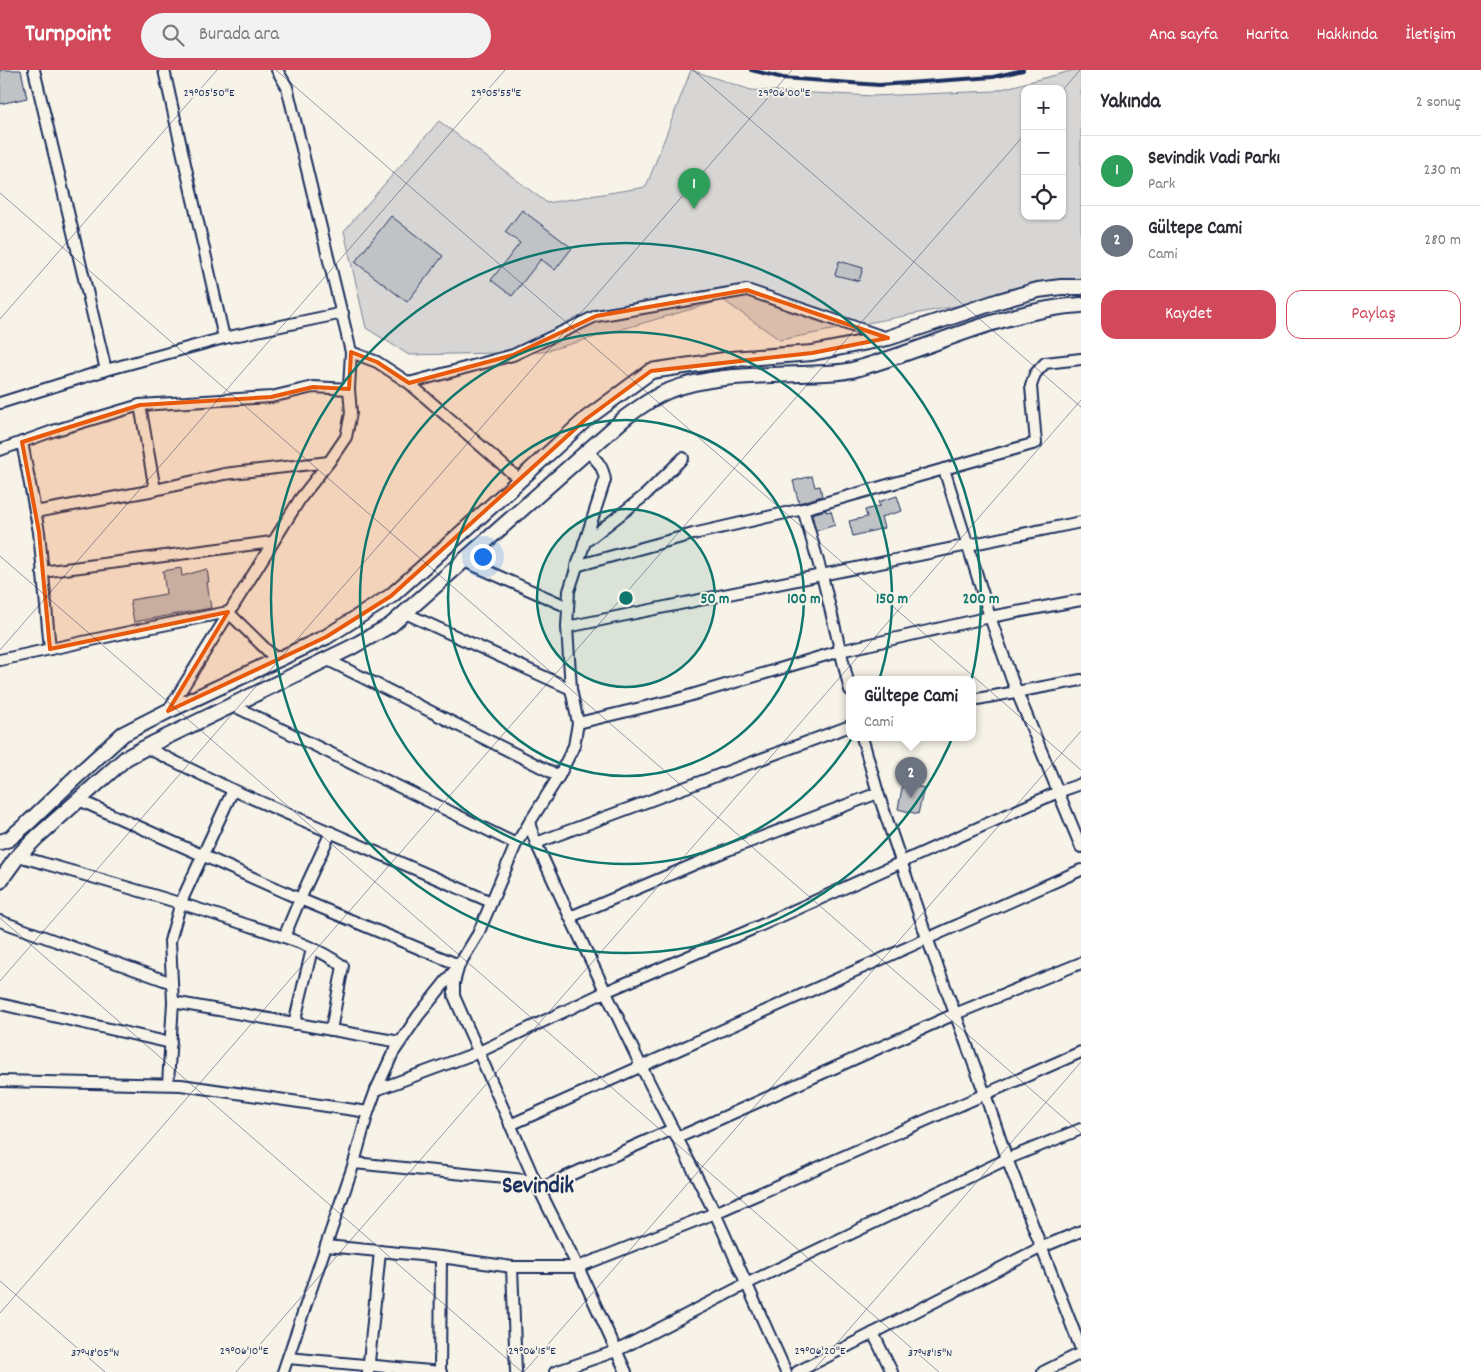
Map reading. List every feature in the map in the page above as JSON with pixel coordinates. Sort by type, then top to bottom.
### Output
[{"type":"main road","points":[[0,842],[9,839],[23,828],[123,734],[326,637],[391,596],[586,419],[651,370],[732,359],[812,354],[888,338],[1038,290],[1081,287]]},
{"type":"main road","points":[[0,881],[18,856],[126,758],[350,648],[391,625],[626,417],[655,396],[695,382],[751,376],[850,371],[1022,314],[1081,305]]},
{"type":"street","points":[[34,70],[106,370]]},
{"type":"street","points":[[164,70],[224,338]]},
{"type":"street","points":[[168,711],[272,542],[300,499],[346,437],[351,413],[349,390],[351,352],[343,313],[287,87],[277,70]]},
{"type":"street","points":[[409,383],[512,355],[596,316],[747,290],[888,338]]},
{"type":"street","points":[[0,403],[106,370],[224,338],[343,313]]},
{"type":"street","points":[[351,352],[377,362],[409,383],[520,480]]},
{"type":"street","points":[[576,566],[693,534],[803,509],[1036,443],[1031,386],[1035,374],[1045,363],[1081,358]]},
{"type":"street","points":[[0,450],[140,405],[271,397],[313,388],[349,390]]},
{"type":"street","points":[[140,405],[155,490]]},
{"type":"street","points":[[22,442],[35,512],[50,650]]},
{"type":"street","points":[[283,1372],[354,1163],[368,1112],[393,1053],[418,1016],[459,965],[478,934],[516,844],[559,776],[574,746],[578,723],[572,689],[567,627],[569,592],[605,480],[604,470],[587,451]]},
{"type":"street","points":[[584,543],[644,496],[683,458]]},
{"type":"street","points":[[35,512],[155,490],[224,474],[329,462]]},
{"type":"street","points":[[944,469],[990,616],[1016,691],[1081,847]]},
{"type":"street","points":[[803,509],[822,575],[846,676]]},
{"type":"street","points":[[567,627],[1081,522]]},
{"type":"street","points":[[42,572],[272,542]]},
{"type":"street","points":[[464,561],[568,607]]},
{"type":"street","points":[[578,723],[678,699],[840,651],[990,616],[1081,600]]},
{"type":"street","points":[[228,612],[277,660]]},
{"type":"street","points":[[0,660],[228,612]]},
{"type":"street","points":[[404,613],[572,689]]},
{"type":"street","points":[[326,659],[559,776]]},
{"type":"street","points":[[976,699],[1081,680]]},
{"type":"street","points":[[232,705],[516,844]]},
{"type":"street","points":[[536,843],[846,727]]},
{"type":"street","points":[[863,741],[878,793],[954,1014],[985,1094],[1006,1159],[1081,1349]]},
{"type":"street","points":[[145,747],[233,790],[491,902]]},
{"type":"street","points":[[376,1090],[480,1052],[606,992],[748,931],[1058,792],[1081,784]]},
{"type":"street","points":[[168,1084],[173,1002],[170,941],[180,902],[233,790]]},
{"type":"street","points":[[570,917],[728,850],[878,793]]},
{"type":"street","points":[[79,800],[300,899],[459,965]]},
{"type":"street","points":[[529,823],[536,843],[570,917],[748,1283],[786,1372]]},
{"type":"street","points":[[284,937],[331,832]]},
{"type":"street","points":[[18,856],[180,902],[284,937],[334,958],[343,966],[331,1030]]},
{"type":"street","points":[[510,1125],[1081,870]]},
{"type":"street","points":[[0,922],[172,983]]},
{"type":"street","points":[[294,1024],[312,949]]},
{"type":"street","points":[[354,1163],[537,1185],[675,1134],[954,1014],[1081,963]]},
{"type":"street","points":[[459,965],[454,983],[454,996],[537,1185],[578,1267],[626,1372]]},
{"type":"street","points":[[173,1002],[400,1042]]},
{"type":"street","points":[[0,1004],[171,1043]]},
{"type":"street","points":[[326,1246],[512,1266],[578,1267],[715,1213],[1081,1052]]},
{"type":"street","points":[[0,1081],[181,1085],[368,1112]]},
{"type":"street","points":[[555,1372],[616,1351],[748,1283],[1006,1159],[1081,1129]]},
{"type":"street","points":[[797,1372],[1040,1248],[1081,1230]]},
{"type":"street","points":[[368,1368],[380,1251]]},
{"type":"street","points":[[288,1358],[368,1368],[441,1372],[440,1257]]},
{"type":"street","points":[[512,1266],[516,1372]]},
{"type":"street","points":[[873,1333],[892,1372]]},
{"type":"street","points":[[1043,1372],[1081,1353]]},
{"type":"highlighted area","points":[[747,290],[888,338],[812,353],[651,371],[586,419],[391,596],[326,637],[168,711],[228,612],[50,649],[39,532],[22,442],[140,405],[271,397],[313,387],[349,389],[351,352],[377,362],[409,383],[513,355],[596,316]]},
{"type":"shaded area","points":[[691,70],[751,90],[874,96],[994,91],[1081,70],[1081,288],[1038,290],[780,340],[723,300],[543,352],[409,355],[366,328],[344,231],[439,121],[547,203],[646,187]]},
{"type":"building","points":[[0,70],[21,70],[27,98],[0,104]]},
{"type":"building","points":[[522,210],[572,248],[555,270],[541,259],[512,296],[491,280],[520,243],[505,232]]},
{"type":"building","points":[[391,216],[443,256],[407,302],[355,262]]},
{"type":"building","points":[[839,261],[863,268],[859,281],[835,275]]},
{"type":"building","points":[[812,476],[815,487],[820,486],[822,496],[799,503],[793,481]]},
{"type":"building","points":[[897,496],[902,511],[881,517],[884,528],[853,536],[849,521],[867,517],[865,510],[880,506],[878,502]]},
{"type":"building","points":[[826,510],[826,512],[831,511],[835,525],[816,531],[812,514]]},
{"type":"building","points":[[181,568],[182,576],[207,569],[211,608],[134,622],[130,600],[166,594],[163,571]]},
{"type":"building","points":[[903,783],[924,788],[918,814],[898,809]]},
{"type":"railway","points":[[751,70],[783,78],[879,85],[993,77],[1023,70]]},
{"type":"place","name":"Sevindik Vadi Parkı","points":[[694,209]]},
{"type":"place","name":"Gültepe Cami","points":[[911,798]]},
{"type":"district","name":"Sevindik","points":[[538,1187]]}]
